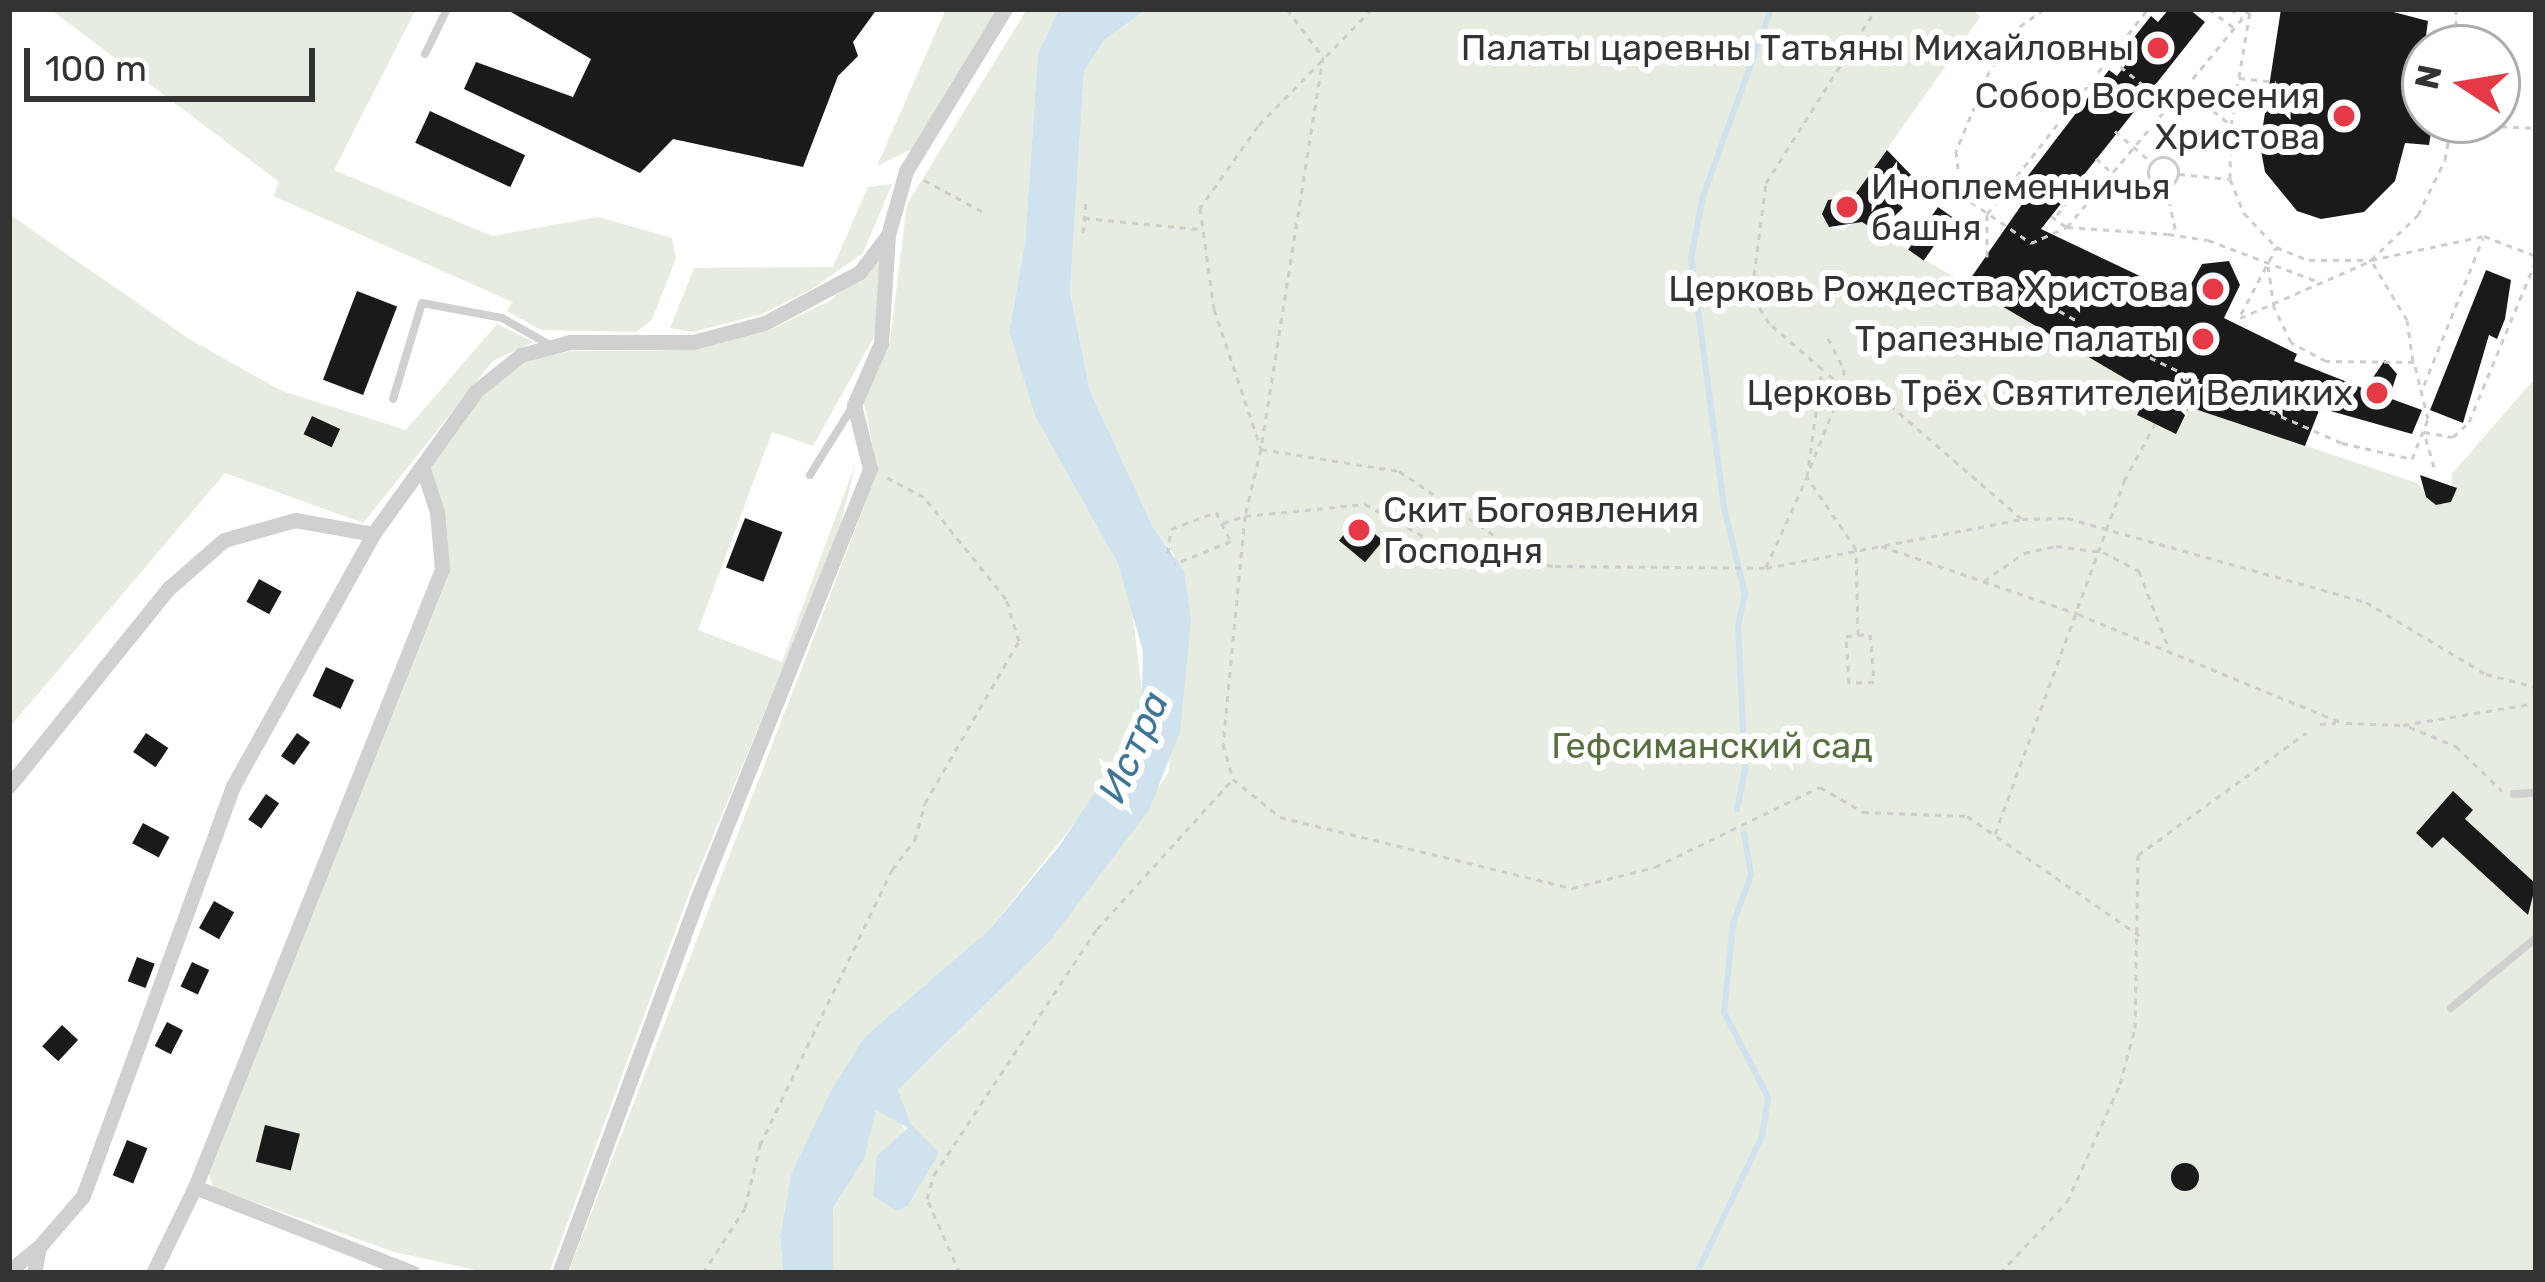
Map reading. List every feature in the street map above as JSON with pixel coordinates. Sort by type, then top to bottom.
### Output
[{"type":"street","points":[[559,1273],[696,902],[871,469],[854,405],[881,343],[888,235],[906,171],[1005,9]]},
{"type":"street","points":[[9,1270],[39,1246],[83,1196],[233,786],[373,534],[476,392],[521,355],[554,347],[693,342],[765,323],[860,272],[888,235]]},
{"type":"street","points":[[153,1273],[195,1187],[442,569],[437,512],[422,466]]},
{"type":"street","points":[[9,786],[169,588],[224,539],[295,520],[373,534]]},
{"type":"street","points":[[195,1187],[406,1272]]},
{"type":"street","points":[[34,1273],[39,1246]]},
{"type":"lane","points":[[425,54],[447,9]]},
{"type":"lane","points":[[393,398],[422,304],[502,317],[554,347]]},
{"type":"lane","points":[[810,475],[854,405]]},
{"type":"lane","points":[[2514,794],[2536,793]]},
{"type":"lane","points":[[2451,1008],[2536,938]]},
{"type":"path","points":[[1287,9],[1323,57],[1261,449],[1245,516],[1222,744],[1233,779],[1280,817],[1572,888],[1655,867],[1820,788],[1862,812],[1967,816],[2140,936]]},
{"type":"path","points":[[1261,449],[1214,309],[1199,230],[1216,177],[1372,9]]},
{"type":"path","points":[[1876,9],[1853,55],[1786,144],[1758,214],[1754,302],[1822,369],[1843,386],[1891,405],[2022,519]]},
{"type":"path","points":[[2044,9],[2015,30],[1956,151],[1953,176],[1961,195],[2031,243],[2067,226],[2250,9]]},
{"type":"path","points":[[1987,257],[1987,214],[2148,9]]},
{"type":"path","points":[[2209,9],[2234,28]]},
{"type":"path","points":[[2230,9],[2242,18]]},
{"type":"path","points":[[2250,9],[2231,125],[2230,179],[2244,213],[2276,247],[2309,260],[2371,260],[2484,236],[2536,258],[2469,422],[2453,437],[2424,432]]},
{"type":"path","points":[[2512,9],[2536,11]]},
{"type":"path","points":[[2109,58],[2168,106]]},
{"type":"path","points":[[2237,77],[2276,82]]},
{"type":"path","points":[[2185,88],[2231,125]]},
{"type":"path","points":[[2138,101],[2158,116]]},
{"type":"path","points":[[2115,131],[2152,162]]},
{"type":"path","points":[[2276,247],[2240,318],[2274,307],[2371,260],[2418,215],[2448,144]]},
{"type":"path","points":[[2096,158],[2113,174]]},
{"type":"path","points":[[2152,162],[2169,159],[2178,173]]},
{"type":"path","points":[[2152,162],[2150,179],[2165,187],[2176,235]]},
{"type":"path","points":[[906,171],[987,214]]},
{"type":"path","points":[[2178,173],[2230,179]]},
{"type":"path","points":[[2165,187],[2178,173]]},
{"type":"path","points":[[2090,200],[2077,188],[2053,217],[2067,226],[2176,235],[2322,283]]},
{"type":"path","points":[[1083,232],[1087,199]]},
{"type":"path","points":[[1084,218],[1199,230]]},
{"type":"path","points":[[2423,387],[2484,236]]},
{"type":"path","points":[[2371,260],[2407,320],[2423,387],[2424,432],[2434,467]]},
{"type":"path","points":[[2267,264],[2274,307],[2291,341],[2326,361],[2414,362]]},
{"type":"path","points":[[2007,281],[2077,321]]},
{"type":"path","points":[[2085,326],[2342,442],[2412,459],[2424,432]]},
{"type":"path","points":[[1766,568],[1843,386],[1844,369],[1828,338]]},
{"type":"path","points":[[1822,369],[1807,477],[1856,549],[1858,635]]},
{"type":"path","points":[[2176,383],[2182,373]]},
{"type":"path","points":[[1994,835],[2111,532],[2124,481],[2156,424]]},
{"type":"path","points":[[1261,449],[1399,471],[1508,546],[1555,566],[1766,568],[2022,519],[2067,518],[2366,602],[2486,674],[2536,687]]},
{"type":"path","points":[[703,1273],[745,1208],[760,1145],[892,870],[915,840],[925,803],[1019,641],[1006,599],[924,497],[871,469]]},
{"type":"path","points":[[1223,523],[1245,516],[1365,504],[1443,547],[1508,546]]},
{"type":"path","points":[[1168,553],[1171,529],[1216,512],[1231,541],[1174,564]]},
{"type":"path","points":[[1880,545],[2078,614],[2342,723]]},
{"type":"path","points":[[1982,582],[2024,553],[2056,546],[2103,552],[2139,572],[2170,653]]},
{"type":"path","points":[[1870,634],[1874,682],[1849,683],[1846,636],[1858,635],[1870,634]]},
{"type":"path","points":[[2320,724],[2402,725],[2536,703]]},
{"type":"path","points":[[2402,725],[2436,733],[2486,781],[2514,794]]},
{"type":"path","points":[[2000,1273],[2067,1202],[2090,1162],[2135,1028],[2138,855],[2306,733]]},
{"type":"path","points":[[960,1273],[927,1199],[934,1175],[1096,929],[1233,779]]},
{"type":"green space","points":[[50,9],[416,9],[334,170],[492,236],[598,217],[672,238],[676,258],[652,320],[636,332],[541,330],[507,311],[513,302],[273,196],[279,182]]},
{"type":"green space","points":[[946,9],[999,9],[916,147],[877,166]]},
{"type":"green space","points":[[1027,9],[1059,9],[1038,53],[1025,243],[1009,330],[1035,416],[1118,564],[1131,602],[1142,690],[1127,743],[1097,795],[990,929],[864,1039],[791,1175],[780,1236],[783,1273],[568,1273],[878,471],[863,399],[890,341],[907,204]]},
{"type":"green space","name":"Гефсиманский сад","points":[[1147,9],[1973,9],[1980,17],[1854,196],[1828,200],[1822,214],[1829,227],[1843,230],[1858,220],[2148,392],[2137,415],[2189,407],[2417,483],[2436,505],[2451,502],[2452,474],[2536,377],[2536,1273],[833,1273],[833,1210],[863,1158],[876,1109],[899,1117],[907,1136],[938,1153],[911,1124],[898,1090],[1049,942],[1169,772],[1175,556],[1153,527],[1090,391],[1070,292],[1084,72],[1104,40]]},
{"type":"green space","points":[[892,184],[863,253],[812,289],[762,314],[693,332],[670,328],[694,268],[833,267],[868,187]]},
{"type":"green space","points":[[9,214],[191,340],[282,391],[406,430],[497,324],[534,342],[493,361],[363,523],[225,473],[9,728]]},
{"type":"green space","points":[[885,252],[874,337],[813,446],[772,432],[698,630],[782,662],[856,462],[837,539],[690,891],[550,1270],[489,1273],[394,1252],[213,1187],[209,1174],[449,574],[442,510],[427,470],[480,397],[516,364],[570,351],[691,350],[768,331],[831,300]]},
{"type":"water","name":"Истра","points":[[1059,9],[1147,9],[1104,40],[1084,72],[1070,292],[1090,391],[1153,527],[1184,571],[1191,621],[1180,732],[1149,810],[1049,942],[898,1090],[911,1124],[939,1153],[908,1205],[897,1211],[873,1196],[877,1156],[908,1128],[876,1110],[864,1158],[833,1209],[833,1273],[783,1273],[780,1236],[791,1175],[830,1093],[864,1038],[990,929],[1060,845],[1127,743],[1142,690],[1143,651],[1118,564],[1035,416],[1009,331],[1025,243],[1038,53]]},
{"type":"building","points":[[506,9],[877,9],[853,42],[858,56],[838,76],[803,167],[673,139],[640,173],[464,89],[476,62],[573,97],[591,59]]},
{"type":"building","points":[[2169,9],[2189,9],[2205,22],[2041,229],[2184,297],[2202,264],[2229,261],[2240,285],[2224,318],[2297,354],[2294,361],[2365,389],[2385,360],[2397,374],[2389,398],[2422,410],[2412,434],[2320,408],[2305,446],[2189,407],[2176,434],[2137,415],[2148,392],[1966,285],[2036,184],[2027,177],[2109,70],[2117,76],[2136,51],[2128,45],[2151,16],[2158,22]]},
{"type":"building","name":"Собор Воскресения Христова","points":[[2281,9],[2382,9],[2428,21],[2401,24],[2401,144],[2405,144],[2395,181],[2364,212],[2321,219],[2297,211],[2265,172],[2260,145]]},
{"type":"building","points":[[430,111],[525,155],[510,187],[415,143]]},
{"type":"building","points":[[1887,150],[1912,176],[1892,195],[1903,208],[1878,232],[1862,222],[1829,227],[1822,214],[1828,200],[1854,196]]},
{"type":"building","points":[[1938,207],[1954,218],[1924,260],[1908,250]]},
{"type":"building","points":[[2486,270],[2511,280],[2505,319],[2497,339],[2489,335],[2463,423],[2430,410]]},
{"type":"building","points":[[357,291],[397,306],[363,395],[323,380]]},
{"type":"building","points":[[312,416],[340,429],[332,447],[304,434]]},
{"type":"building","points":[[2420,475],[2457,488],[2451,502],[2436,505],[2426,497]]},
{"type":"building","points":[[745,518],[782,532],[763,582],[726,567]]},
{"type":"building","name":"Скит Богоявления Господня","points":[[1357,519],[1383,541],[1365,562],[1339,540]]},
{"type":"building","points":[[259,579],[282,592],[269,614],[246,602]]},
{"type":"building","points":[[326,667],[354,680],[341,709],[312,696]]},
{"type":"building","points":[[146,733],[168,748],[156,767],[133,752]]},
{"type":"building","points":[[297,733],[310,742],[294,765],[281,756]]},
{"type":"building","points":[[2453,791],[2473,810],[2465,819],[2536,884],[2528,915],[2443,837],[2432,848],[2416,833]]},
{"type":"building","points":[[266,794],[279,803],[261,829],[248,819]]},
{"type":"building","points":[[143,823],[169,837],[159,857],[132,843]]},
{"type":"building","points":[[214,901],[234,912],[219,939],[199,928]]},
{"type":"building","points":[[137,957],[155,964],[145,988],[128,981]]},
{"type":"building","points":[[192,962],[209,970],[198,995],[181,986]]},
{"type":"building","points":[[167,1022],[183,1030],[171,1054],[155,1046]]},
{"type":"building","points":[[62,1025],[78,1040],[58,1061],[42,1046]]},
{"type":"building","points":[[265,1125],[300,1134],[291,1171],[256,1162]]},
{"type":"building","points":[[127,1140],[147,1148],[133,1183],[113,1175]]},
{"type":"building","points":[[2185,1163],[2195,1167],[2199,1177],[2195,1187],[2185,1191],[2175,1187],[2171,1177],[2175,1167]]},
{"type":"waterway","points":[[1737,809],[1745,769],[1738,626],[1745,594],[1724,507],[1691,258],[1703,196],[1771,9]]},
{"type":"waterway","points":[[1697,1273],[1762,1136],[1768,1097],[1724,1012],[1733,924],[1751,875],[1744,833]]},
{"type":"place","name":"Палаты царевны Татьяны Михайловны","points":[[2158,48]]},
{"type":"place","name":"Собор Воскресения Христова","points":[[2344,116]]},
{"type":"place","name":"Иноплеменничья башня","points":[[1847,207]]},
{"type":"place","name":"Церковь Рождества Христова","points":[[2213,289]]},
{"type":"place","name":"Трапезные палаты","points":[[2203,339]]},
{"type":"place","name":"Церковь Трёх Святителей Великих","points":[[2377,393]]},
{"type":"place","name":"Скит Богоявления Господня","points":[[1359,530]]}]
